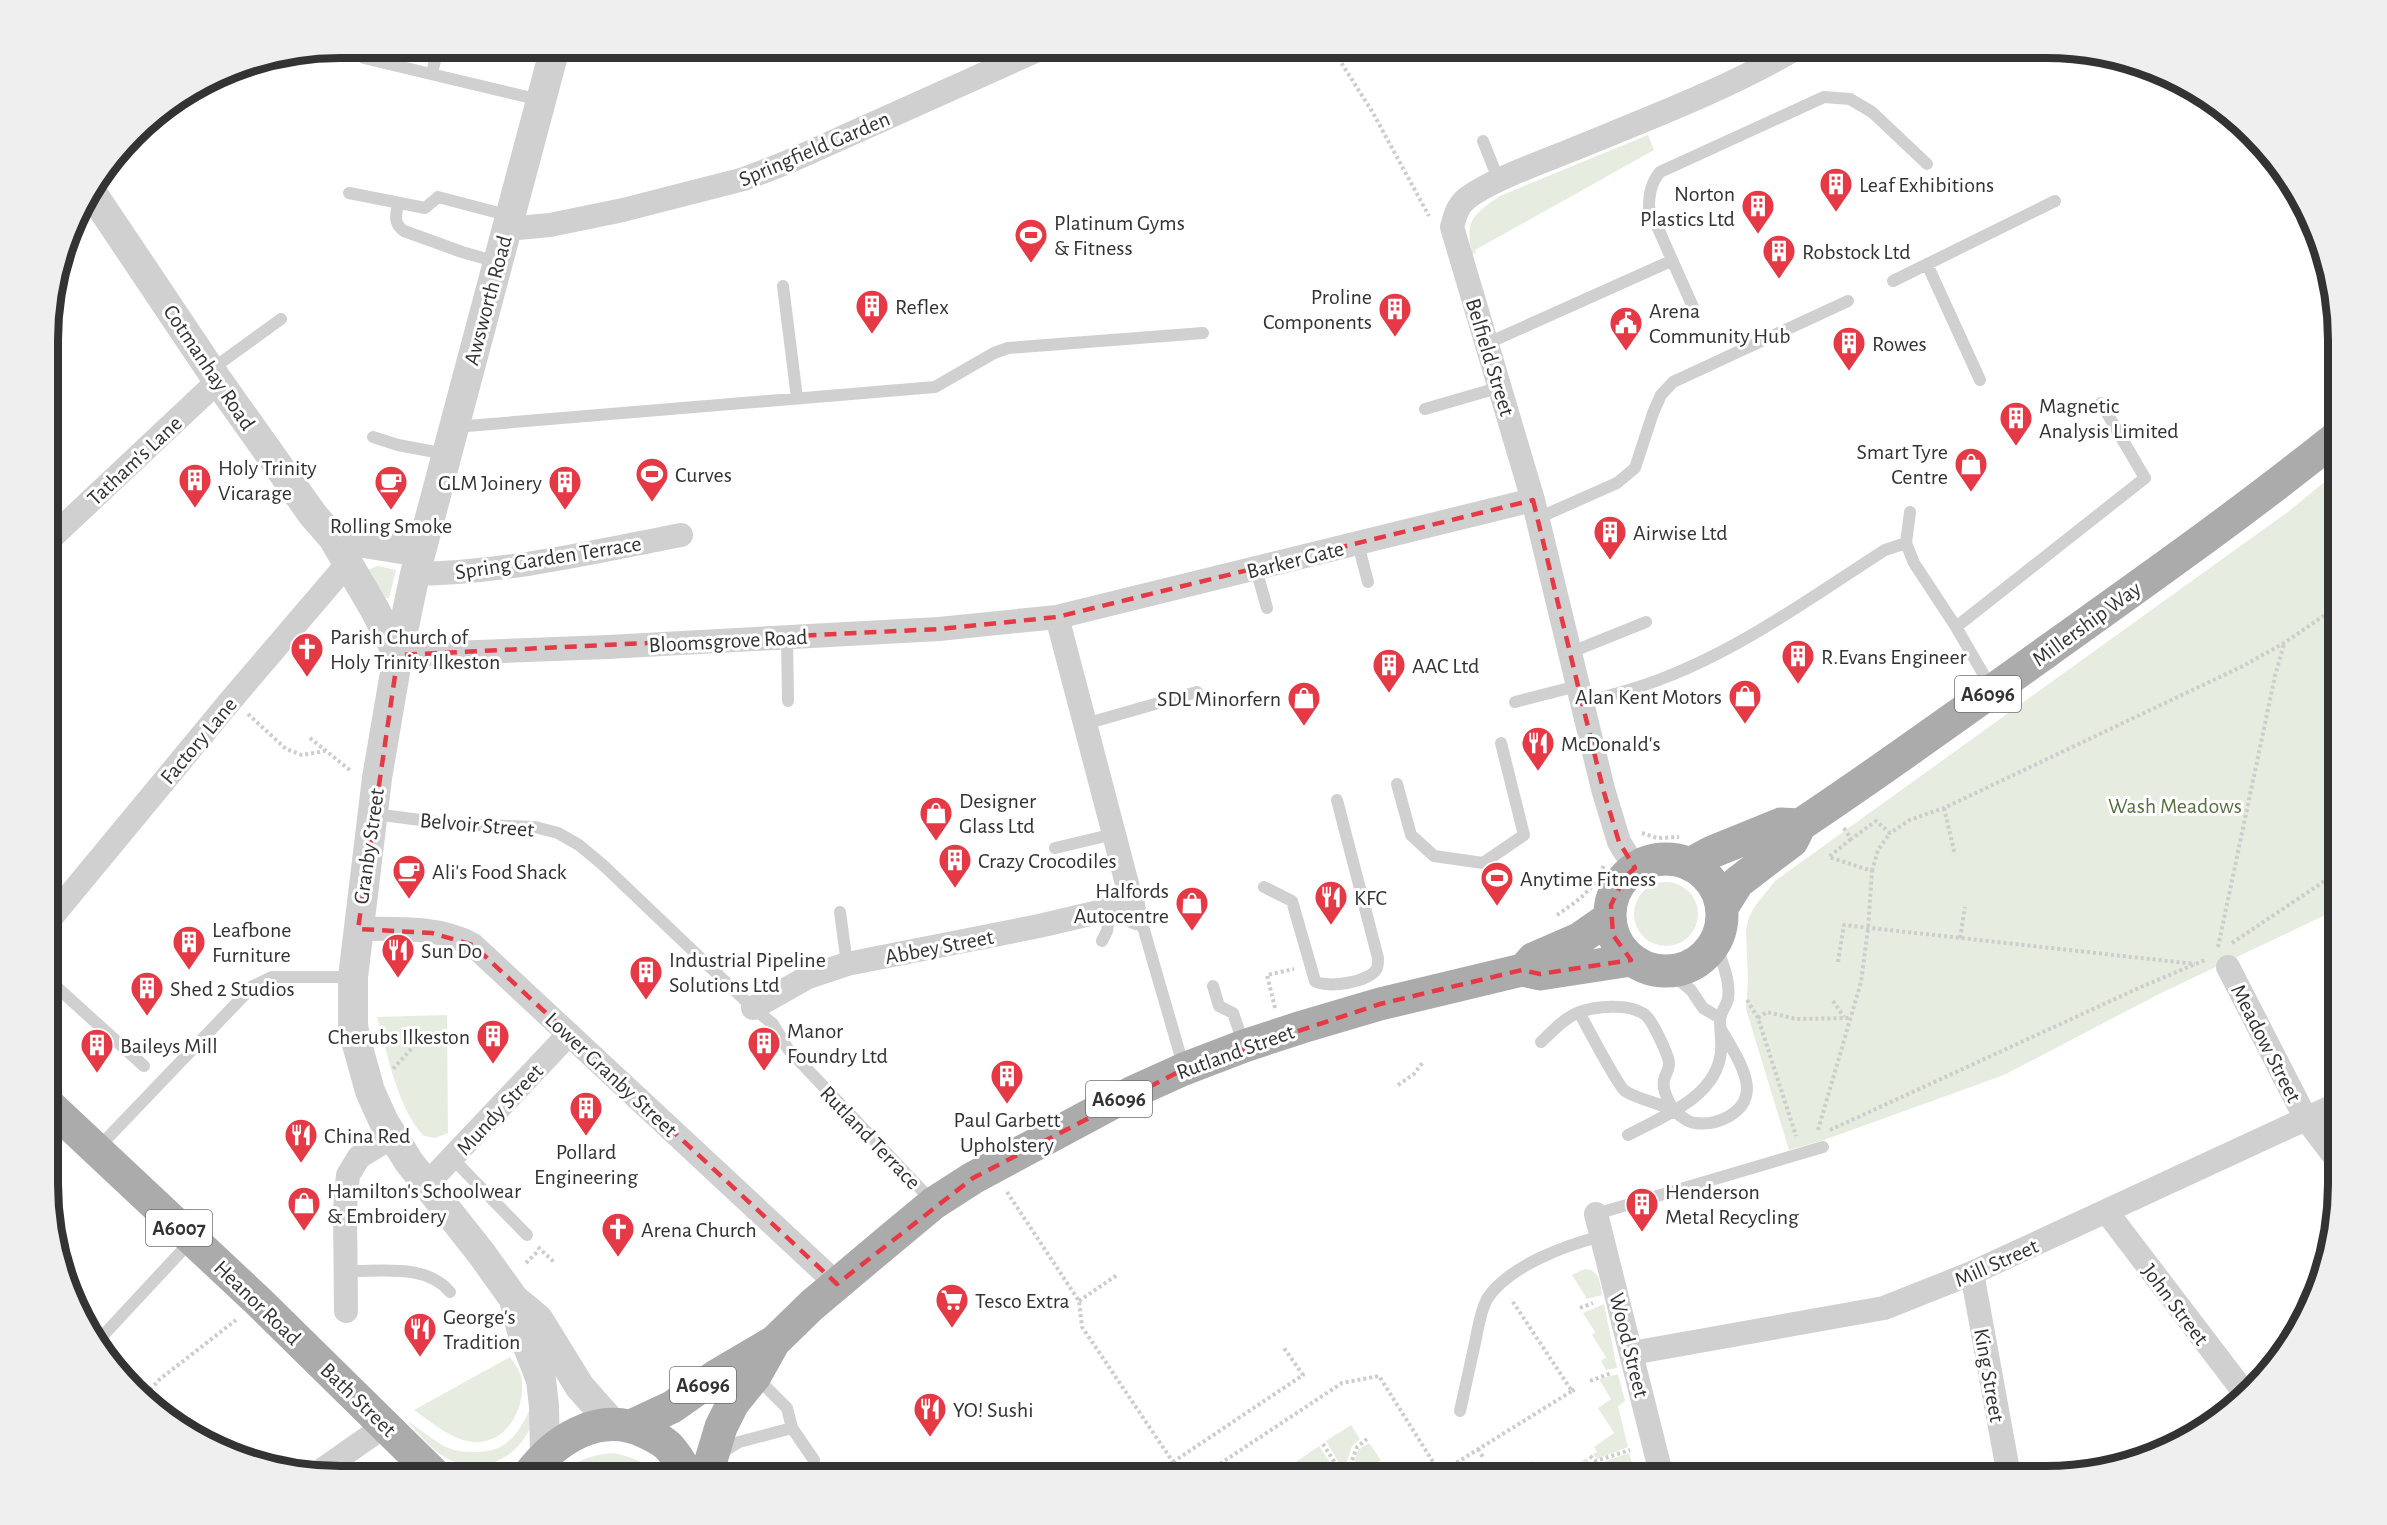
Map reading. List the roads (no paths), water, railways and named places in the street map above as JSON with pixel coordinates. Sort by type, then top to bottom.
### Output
[{"type":"main road","name":"Millership Way","points":[[1723,906],[1738,882],[1792,841],[1800,825],[1993,690],[2274,487],[2328,444]]},
{"type":"main road","name":"Millership Way","points":[[1690,864],[1712,852],[1781,824],[1800,825]]},
{"type":"main road","points":[[1716,944],[1703,958],[1688,968],[1669,972],[1656,971],[1632,960],[1620,948],[1613,935],[1609,918],[1611,904],[1624,878],[1635,868],[1652,860],[1671,859],[1690,864],[1706,874],[1717,889],[1723,906]]},
{"type":"main road","name":"A6096","points":[[1716,944],[1722,926],[1723,906]]},
{"type":"main road","name":"Rutland Street","points":[[1522,970],[1533,959],[1579,939],[1609,918]]},
{"type":"main road","name":"Rutland Street","points":[[532,1466],[572,1435],[588,1428],[621,1424],[672,1407],[716,1376],[774,1342],[837,1284],[934,1203],[982,1172],[1133,1092],[1244,1046],[1380,1004],[1522,970],[1540,974],[1632,960]]},
{"type":"main road","name":"Heanor Road","points":[[58,1114],[260,1302],[308,1350]]},
{"type":"main road","name":"Rutland Street","points":[[705,1466],[733,1403],[755,1376],[774,1342]]},
{"type":"main road","name":"Bath Street","points":[[308,1350],[431,1466]]},
{"type":"main road","points":[[621,1424],[655,1437],[694,1466]]},
{"type":"street","name":"Awsworth Road","points":[[417,563],[552,58]]},
{"type":"street","name":"Springfield Garden","points":[[508,223],[533,228],[581,219],[744,180],[1020,58]]},
{"type":"street","name":"Belfield Street","points":[[1635,868],[1619,842],[1614,827],[1579,695],[1535,509],[1501,387],[1452,227],[1455,213],[1465,201],[1499,181],[1704,96],[1752,74],[1780,58]]},
{"type":"street","name":"Cotmanhay Road","points":[[96,199],[313,516],[333,538],[398,655]]},
{"type":"street","name":"Tatham's Lane","points":[[58,531],[215,375]]},
{"type":"street","name":"Barker Gate","points":[[1057,617],[1358,544],[1535,509]]},
{"type":"street","name":"Spring Garden Terrace","points":[[417,563],[452,574],[510,567],[681,535]]},
{"type":"street","points":[[333,538],[417,563]]},
{"type":"street","name":"Factory Lane","points":[[58,909],[348,563]]},
{"type":"street","name":"Granby Street","points":[[417,563],[398,655],[377,778],[357,929],[353,977],[353,1025],[360,1060],[374,1099],[392,1137],[514,1299],[538,1318],[580,1387],[621,1424]]},
{"type":"street","points":[[1057,617],[1114,834],[1127,910]]},
{"type":"street","name":"Bloomsgrove Road","points":[[398,655],[608,647],[939,629],[1057,617]]},
{"type":"street","name":"Abbey Street","points":[[753,1008],[808,977],[847,964],[1127,910]]},
{"type":"street","name":"Lower Granby Street","points":[[357,929],[412,930],[449,936],[468,942],[570,1034],[837,1284]]},
{"type":"street","name":"Meadow Street","points":[[2217,964],[2306,1119],[2328,1148]]},
{"type":"street","name":"Mundy Street","points":[[427,1184],[570,1034]]},
{"type":"street","name":"Mill Street","points":[[1632,1353],[1870,1312],[1931,1291],[2328,1109]]},
{"type":"street","points":[[346,1311],[345,1208],[348,1175],[359,1157],[392,1137]]},
{"type":"street","name":"John Street","points":[[2106,1211],[2241,1389]]},
{"type":"street","name":"Wood Street","points":[[1599,1225],[1659,1466]]},
{"type":"street","name":"King Street","points":[[1972,1274],[2006,1466]]},
{"type":"street","name":"Granby Street","points":[[514,1299],[521,1328],[541,1380],[544,1406],[526,1466]]},
{"type":"street","points":[[327,1466],[386,1425]]},
{"type":"lane","points":[[364,58],[540,100]]},
{"type":"lane","points":[[432,73],[436,58]]},
{"type":"lane","points":[[1694,307],[1671,261],[1649,208],[1653,180],[1660,172],[1824,98],[1851,99],[1872,112],[1927,164]]},
{"type":"lane","points":[[1483,141],[1499,181]]},
{"type":"lane","points":[[349,193],[425,208],[438,197],[508,223]]},
{"type":"lane","points":[[1893,280],[2055,201]]},
{"type":"lane","points":[[398,203],[396,224],[404,231],[497,262]]},
{"type":"lane","points":[[1488,344],[1671,261]]},
{"type":"lane","points":[[1927,264],[1980,380]]},
{"type":"lane","points":[[783,286],[797,398]]},
{"type":"lane","points":[[1535,509],[1617,483],[1635,468],[1653,413],[1661,395],[1673,382],[1848,301]]},
{"type":"lane","points":[[215,375],[281,320]]},
{"type":"lane","points":[[373,437],[450,441],[797,398],[934,387],[994,353],[1008,348],[1203,333]]},
{"type":"lane","points":[[1425,409],[1501,387]]},
{"type":"lane","points":[[1956,627],[2145,478],[2101,403]]},
{"type":"lane","points":[[1910,512],[1906,543],[1914,563],[1956,627],[1993,690]]},
{"type":"lane","points":[[1515,702],[1579,695],[1661,680],[1752,634],[1885,550],[1906,543]]},
{"type":"lane","points":[[1358,544],[1368,582]]},
{"type":"lane","points":[[1256,569],[1267,608]]},
{"type":"lane","points":[[1569,652],[1647,622]]},
{"type":"lane","points":[[786,637],[788,701]]},
{"type":"lane","points":[[1085,724],[1197,692]]},
{"type":"lane","points":[[1397,784],[1411,835],[1426,849],[1434,856],[1483,863],[1524,835],[1501,743]]},
{"type":"lane","points":[[1264,887],[1292,901],[1315,981],[1321,985],[1330,986],[1366,978],[1378,968],[1378,958],[1337,800]]},
{"type":"lane","name":"Belvoir Street","points":[[372,814],[452,824],[535,827],[558,833],[579,845]]},
{"type":"lane","points":[[1055,848],[1114,834]]},
{"type":"lane","name":"Rutland Terrace","points":[[579,845],[603,865],[753,1008],[773,1024],[788,1049],[934,1203]]},
{"type":"lane","points":[[1102,941],[1107,931],[1127,910],[1144,930],[1184,1069]]},
{"type":"lane","points":[[840,912],[847,964]]},
{"type":"lane","points":[[1628,1135],[1700,1092],[1713,1077],[1721,1054],[1721,1024],[1728,998],[1726,973],[1716,944]]},
{"type":"lane","points":[[1578,1012],[1623,1090],[1673,1110],[1685,1120],[1694,1123],[1718,1122],[1736,1110],[1744,1100],[1747,1090],[1746,1081],[1721,1024],[1703,1008],[1691,990],[1669,972]]},
{"type":"lane","points":[[96,1150],[252,986],[272,977],[353,977]]},
{"type":"lane","points":[[1213,986],[1219,1006],[1233,1013],[1244,1046]]},
{"type":"lane","points":[[58,988],[144,1066]]},
{"type":"lane","points":[[1541,1042],[1578,1012],[1620,1007],[1647,1015],[1668,1056],[1670,1069],[1664,1083],[1665,1093],[1673,1110]]},
{"type":"lane","points":[[1460,1411],[1481,1316],[1487,1300],[1501,1282],[1551,1252],[1571,1244],[1599,1225],[1823,1147]]},
{"type":"lane","points":[[452,1158],[527,1235]]},
{"type":"lane","points":[[103,1337],[192,1240]]},
{"type":"lane","points":[[346,1271],[411,1272],[439,1282],[450,1292]]},
{"type":"lane","points":[[755,1376],[787,1408],[792,1428],[814,1460],[813,1466]]},
{"type":"lane","points":[[709,1466],[739,1442],[792,1428]]},
{"type":"place","name":"Leaf Exhibitions","points":[[1836,213]]},
{"type":"place","name":"Norton Plastics Ltd","points":[[1758,235]]},
{"type":"place","name":"Platinum Gyms & Fitness","points":[[1031,264]]},
{"type":"place","name":"Robstock Ltd","points":[[1779,280]]},
{"type":"place","name":"Reflex","points":[[872,335]]},
{"type":"place","name":"Proline Components","points":[[1395,338]]},
{"type":"place","name":"Arena Community Hub","points":[[1626,352]]},
{"type":"place","name":"Rowes","points":[[1849,372]]},
{"type":"place","name":"Magnetic Analysis Limited","points":[[2016,447]]},
{"type":"place","name":"Smart Tyre Centre","points":[[1971,493]]},
{"type":"place","name":"Curves","points":[[652,503]]},
{"type":"place","name":"Holy Trinity Vicarage","points":[[195,509]]},
{"type":"place","name":"Rolling Smoke","points":[[391,511]]},
{"type":"place","name":"GLM Joinery","points":[[565,511]]},
{"type":"place","name":"Airwise Ltd","points":[[1610,561]]},
{"type":"place","name":"Parish Church of Holy Trinity Ilkeston","points":[[307,678]]},
{"type":"place","name":"R.Evans Engineer","points":[[1798,685]]},
{"type":"place","name":"AAC Ltd","points":[[1389,694]]},
{"type":"place","name":"Alan Kent Motors","points":[[1745,725]]},
{"type":"place","name":"SDL Minorfern","points":[[1304,727]]},
{"type":"place","name":"McDonald's","points":[[1538,772]]},
{"type":"place","name":"Designer Glass Ltd","points":[[936,842]]},
{"type":"place","name":"Crazy Crocodiles","points":[[955,889]]},
{"type":"place","name":"Ali's Food Shack","points":[[409,900]]},
{"type":"place","name":"Anytime Fitness","points":[[1497,907]]},
{"type":"place","name":"KFC","points":[[1331,926]]},
{"type":"place","name":"Halfords Autocentre","points":[[1192,932]]},
{"type":"place","name":"Leafbone Furniture","points":[[189,971]]},
{"type":"place","name":"Sun Do","points":[[398,979]]},
{"type":"place","name":"Industrial Pipeline Solutions Ltd","points":[[646,1001]]},
{"type":"place","name":"Shed 2 Studios","points":[[147,1017]]},
{"type":"place","name":"Cherubs Ilkeston","points":[[493,1065]]},
{"type":"place","name":"Manor Foundry Ltd","points":[[764,1072]]},
{"type":"place","name":"Baileys Mill","points":[[97,1074]]},
{"type":"place","name":"Paul Garbett Upholstery","points":[[1007,1105]]},
{"type":"place","name":"Pollard Engineering","points":[[586,1137]]},
{"type":"place","name":"China Red","points":[[301,1164]]},
{"type":"place","name":"Hamilton's Schoolwear & Embroidery","points":[[304,1232]]},
{"type":"place","name":"Henderson Metal Recycling","points":[[1642,1233]]},
{"type":"place","name":"Arena Church","points":[[618,1258]]},
{"type":"place","name":"Tesco Extra","points":[[952,1329]]},
{"type":"place","name":"George's Tradition","points":[[420,1358]]},
{"type":"place","name":"YO! Sushi","points":[[930,1438]]},
{"type":"park label","name":"Wash Meadows","points":[[2175,805]]}]
